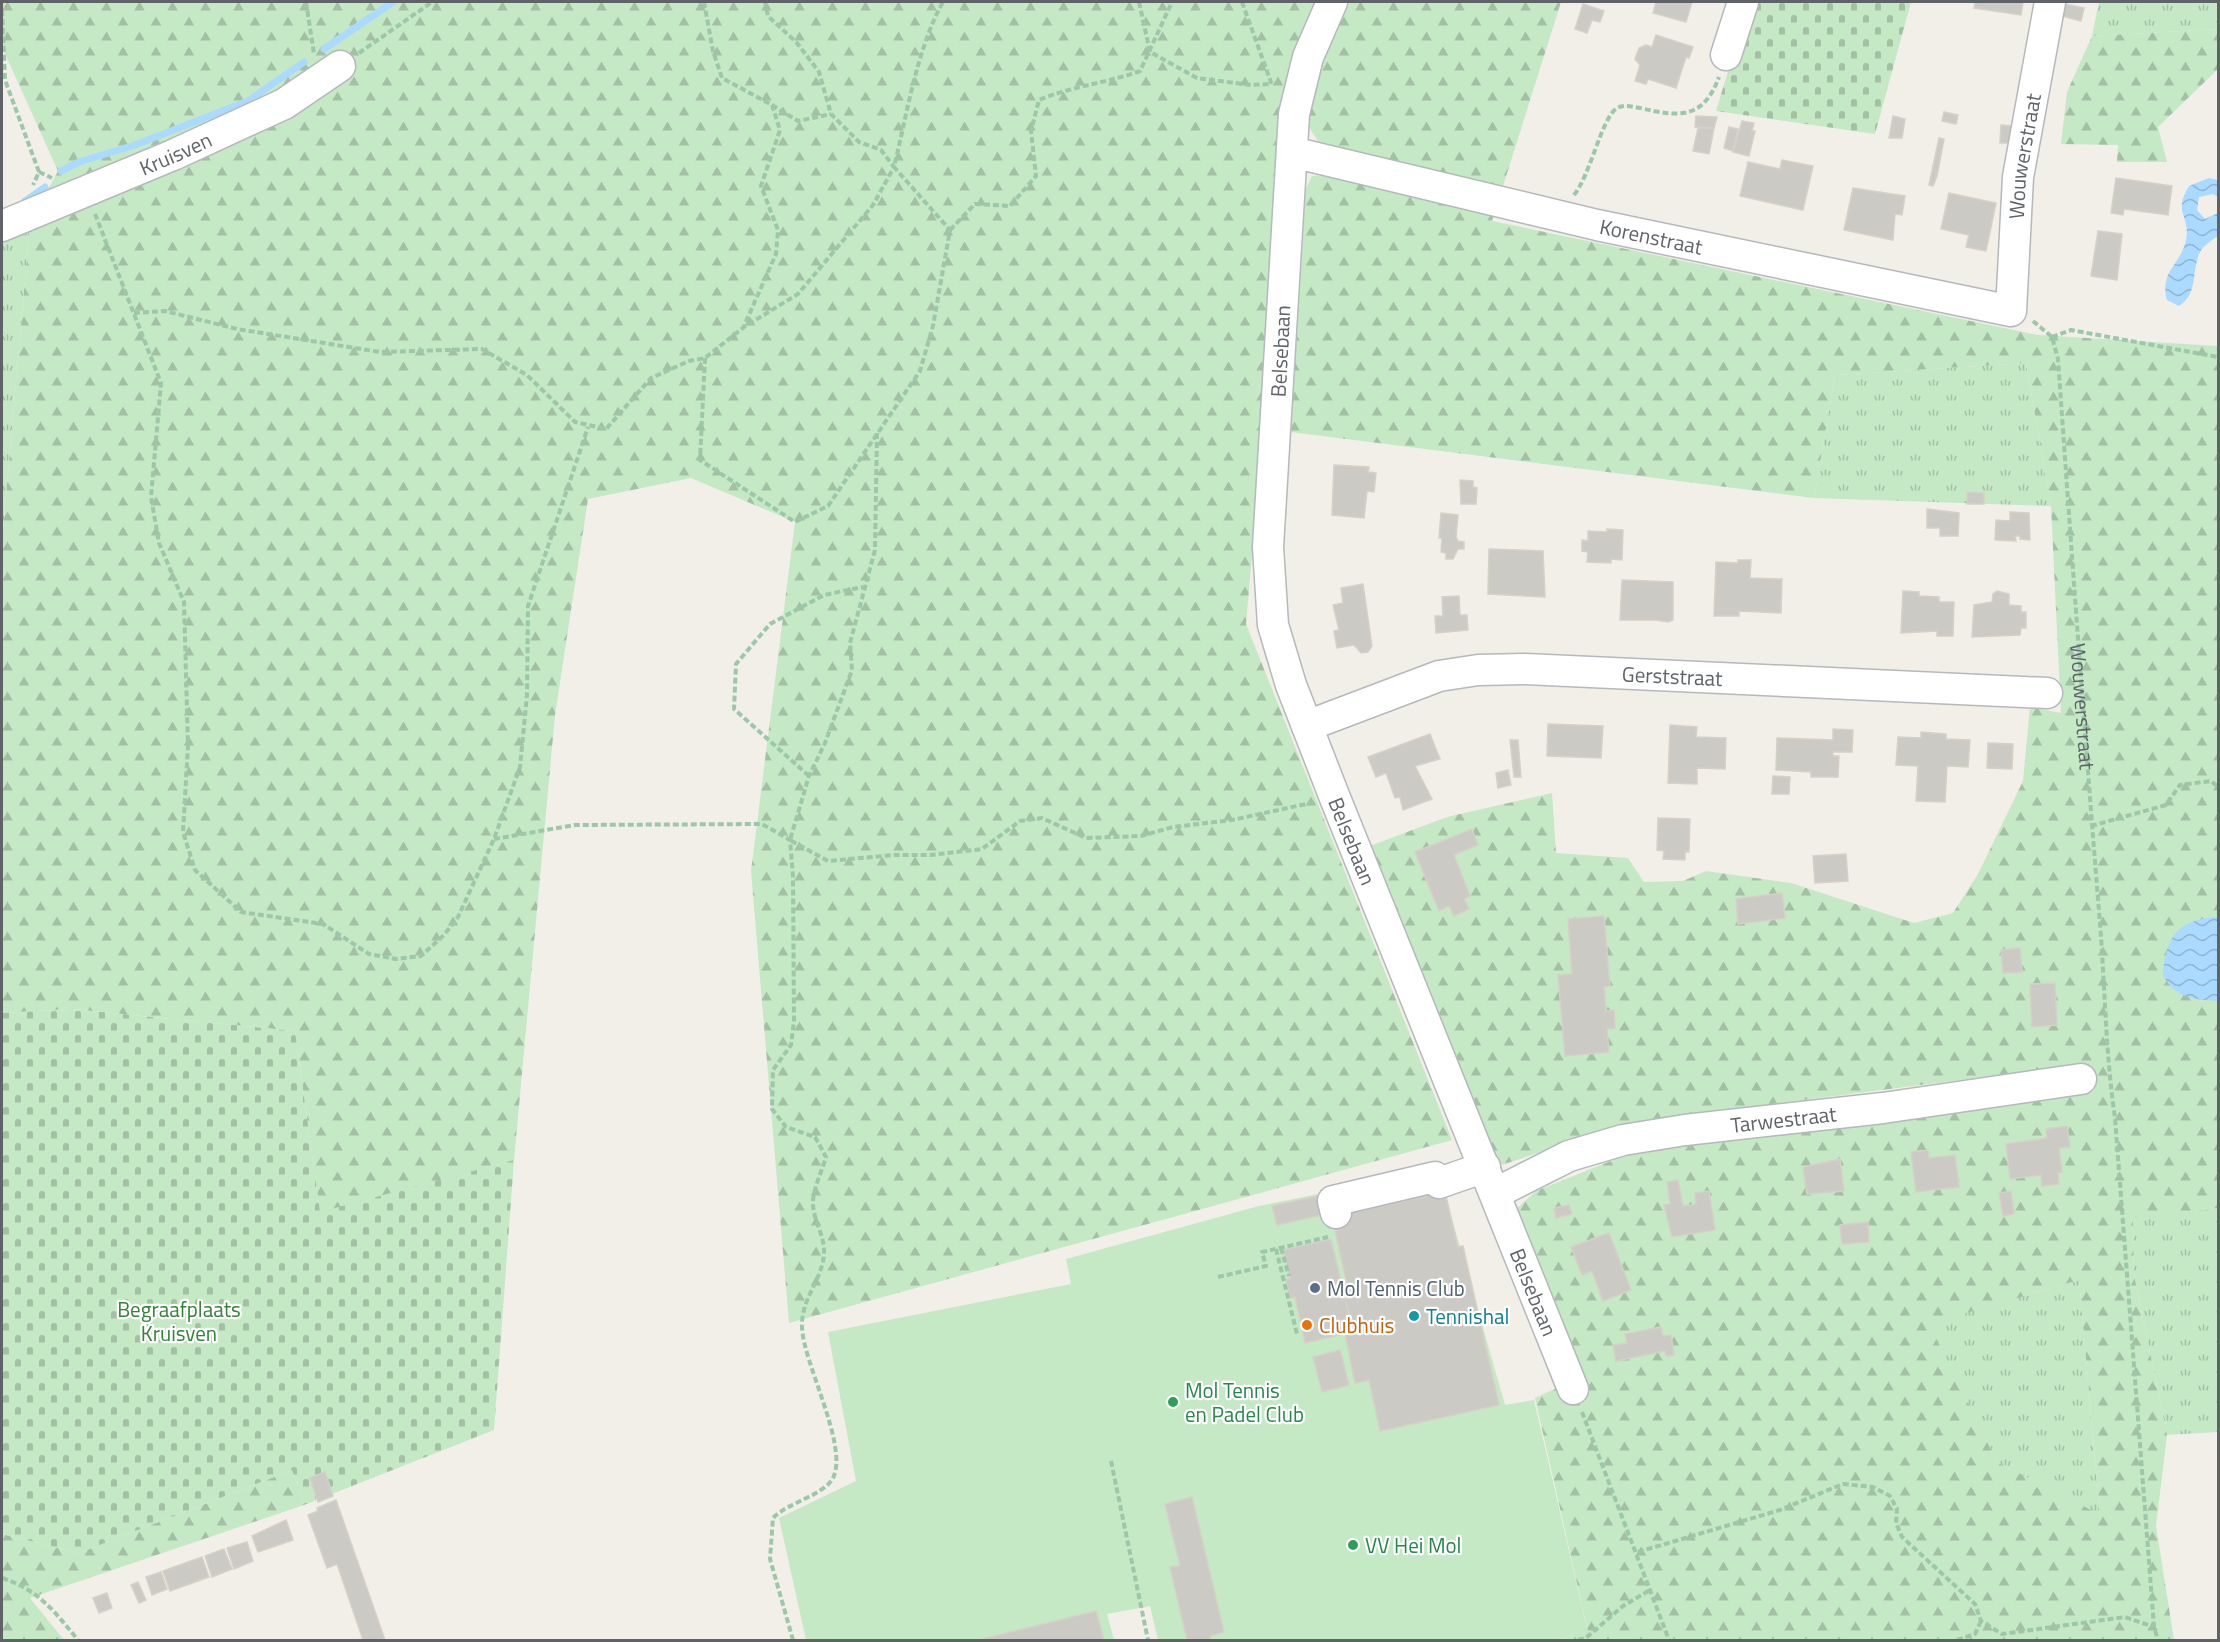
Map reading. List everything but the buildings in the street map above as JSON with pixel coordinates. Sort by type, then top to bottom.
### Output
[{"type":"street","name":"Belsebaan","points":[[1332,2],[1308,57],[1294,114],[1268,547],[1273,626],[1307,726],[1335,798],[1491,1180],[1573,1389]]},
{"type":"street","points":[[1726,55],[1743,2]]},
{"type":"street","name":"Wouwerstraat","points":[[2011,311],[2018,177],[2050,2]]},
{"type":"street","name":"Kruisven","points":[[2,226],[284,104],[329,74]]},
{"type":"street","name":"Korenstraat","points":[[1292,152],[1549,213],[2011,311]]},
{"type":"street","name":"Gerststraat","points":[[1307,726],[1439,676],[1478,670],[1525,669],[2047,693]]},
{"type":"street","name":"Tarwestraat","points":[[1334,1225],[1333,1201],[1435,1177],[1439,1183],[1491,1180],[1623,1140],[1685,1130],[1883,1108],[2095,1077]]},
{"type":"path","points":[[306,2],[329,74],[432,2]]},
{"type":"path","points":[[704,2],[713,51],[722,78],[798,121],[831,114]]},
{"type":"path","points":[[765,2],[768,16],[796,43],[819,72],[831,114],[859,142],[881,150],[950,230]]},
{"type":"path","points":[[134,313],[165,311],[237,329],[380,352],[482,349],[527,375],[575,422],[588,427],[606,429],[651,378],[688,361],[705,358],[744,327],[798,294],[873,205],[894,167],[920,63],[934,17],[943,2]]},
{"type":"path","points":[[1139,2],[1150,52],[1197,78],[1251,85],[1271,84]]},
{"type":"path","points":[[705,358],[700,460],[795,522],[828,506],[920,371],[933,326],[950,230],[975,204],[1010,206],[1036,176],[1031,131],[1039,99],[1064,89],[1115,80],[1140,71],[1172,2]]},
{"type":"path","points":[[1242,2],[1271,84],[1294,114]]},
{"type":"path","points":[[2,10],[5,80],[39,172],[32,188]]},
{"type":"path","points":[[1549,213],[1575,195],[1586,178],[1609,118],[1616,109],[1627,105],[1669,115],[1684,114],[1700,108],[1711,94],[1726,55]]},
{"type":"path","points":[[744,327],[776,254],[778,230],[761,186],[780,130],[771,105]]},
{"type":"path","points":[[87,191],[161,383],[151,497],[159,543],[184,602],[188,746],[183,832],[195,870],[241,912],[323,924],[369,954],[396,959],[421,956],[444,935],[458,917],[494,839],[520,767],[527,695],[528,606],[588,427]]},
{"type":"path","name":"Wouwerstraat","points":[[2157,1641],[2154,1627],[2115,1118],[2095,1077],[2107,993],[2091,826],[2058,359],[2052,337],[2071,330],[2218,357]]},
{"type":"path","points":[[793,1641],[770,1559],[773,1518],[833,1478],[836,1453],[802,1328],[807,1296],[818,1280],[824,1254],[821,1232],[812,1205],[826,1157],[815,1137],[786,1127],[772,1109],[773,1070],[791,1045],[794,1021],[790,840],[809,776],[825,742],[852,670],[850,643],[863,587],[875,550],[877,433]]},
{"type":"path","points":[[809,776],[734,709],[736,664],[770,624],[824,595],[863,587]]},
{"type":"path","points":[[2091,826],[2166,805],[2180,785],[2211,781],[2218,787]]},
{"type":"path","points":[[494,839],[575,825],[762,824],[828,861],[894,855],[931,855],[982,849],[1020,821],[1042,818],[1086,838],[1141,836],[1173,827],[1232,820],[1335,798]]},
{"type":"path","points":[[1218,1277],[1266,1266],[1262,1252],[1281,1248],[1334,1225]]},
{"type":"path","points":[[1281,1248],[1297,1334]]},
{"type":"path","points":[[1276,1249],[1287,1277]]},
{"type":"path","points":[[1573,1389],[1638,1552],[1669,1641]]},
{"type":"path","points":[[1111,1461],[1148,1641]]},
{"type":"path","points":[[1638,1552],[1780,1510],[1843,1484],[1873,1487],[1890,1496],[1897,1509],[1896,1523],[1902,1537],[1975,1604],[1981,1621],[2002,1634],[2125,1617],[2154,1627]]},
{"type":"path","points":[[2,1578],[21,1584],[45,1600],[78,1641]]},
{"type":"path","points":[[1578,1641],[1586,1638],[1623,1606],[1650,1590]]},
{"type":"path","points":[[1957,1641],[1975,1634],[1981,1621]]},
{"type":"green space","points":[[2,2],[1317,2],[1264,419],[1246,624],[1452,1140],[789,1323],[751,871],[795,522],[691,478],[588,499],[555,715],[514,1160],[320,1213],[295,1031],[71,1009],[2,1013],[2,542],[30,223],[58,171],[2,47]]},
{"type":"green space","points":[[1345,2],[1561,2],[1492,221],[2038,335],[2218,346],[2218,1208],[2133,1218],[2134,1275],[2167,1435],[2156,1526],[2174,1640],[1558,1640],[1588,1632],[1535,1398],[1583,1376],[1516,1209],[1536,1191],[1633,1152],[1906,1114],[2087,1094],[2086,1064],[1693,1114],[1621,1126],[1495,1167],[1370,846],[1447,817],[1552,793],[1556,853],[1628,858],[1644,882],[1683,881],[1706,871],[1791,883],[1914,923],[1953,913],[1978,874],[2023,781],[2030,707],[2061,713],[2051,506],[2026,363],[1835,375],[1814,498],[1291,432],[1306,188],[1312,176],[1331,175],[1319,143],[1306,122],[1314,101],[1322,52]],"holes":[[[2079,1280],[2100,1514],[1997,1462],[1929,1324]]]},
{"type":"green space","points":[[1749,2],[1911,2],[1875,134],[1716,111]]},
{"type":"green space","points":[[2099,2],[2218,2],[2218,29],[2092,36]]},
{"type":"green space","points":[[2218,29],[2218,69],[2158,127],[2167,162],[2117,162],[2118,145],[2061,144],[2067,92],[2092,36]]},
{"type":"green space","points":[[30,223],[2,542],[2,237]]},
{"type":"green space","points":[[2026,363],[2051,506],[1814,498],[1835,375]]},
{"type":"green space","name":"Begraafplaats Kruisven","points":[[71,1009],[295,1031],[320,1212],[514,1160],[494,1430],[304,1505],[292,1470],[79,1553],[2,1534],[2,1013]]},
{"type":"green space","name":"Mol Tennis en Padel Club","points":[[1438,1170],[1505,1405],[1534,1400],[1588,1633],[1555,1640],[1158,1640],[1150,1606],[1107,1614],[1114,1640],[806,1640],[779,1518],[856,1481],[828,1332],[1071,1284],[1066,1259],[1259,1206]]},
{"type":"green space","points":[[2218,1208],[2218,1432],[2167,1435],[2134,1275],[2133,1217]]},
{"type":"green space","points":[[2079,1280],[2100,1515],[1997,1462],[1928,1324]]},
{"type":"green space","points":[[292,1470],[304,1505],[30,1598],[64,1640],[2,1640],[2,1534],[79,1553]]},
{"type":"water","points":[[2209,178],[2218,180],[2218,197],[2213,194],[2199,197],[2197,210],[2205,219],[2218,213],[2218,236],[2200,252],[2192,288],[2185,301],[2179,306],[2167,300],[2165,290],[2168,275],[2180,256],[2186,240],[2187,232],[2182,203],[2189,186]]},
{"type":"water","points":[[2218,917],[2218,1001],[2186,996],[2174,989],[2163,975],[2171,940],[2177,932],[2193,921]]},
{"type":"waterway","points":[[324,49],[393,2]]},
{"type":"waterway","points":[[61,171],[79,162],[135,145],[248,101],[304,62]]},
{"type":"waterway","points":[[25,201],[45,187]]},
{"type":"place","name":"Mol Tennis Club","points":[[1315,1288]]},
{"type":"place","name":"Tennishal","points":[[1414,1316]]},
{"type":"place","name":"Clubhuis","points":[[1307,1325]]},
{"type":"place","name":"Mol Tennis en Padel Club","points":[[1173,1402]]},
{"type":"place","name":"VV Hei Mol","points":[[1353,1545]]}]
